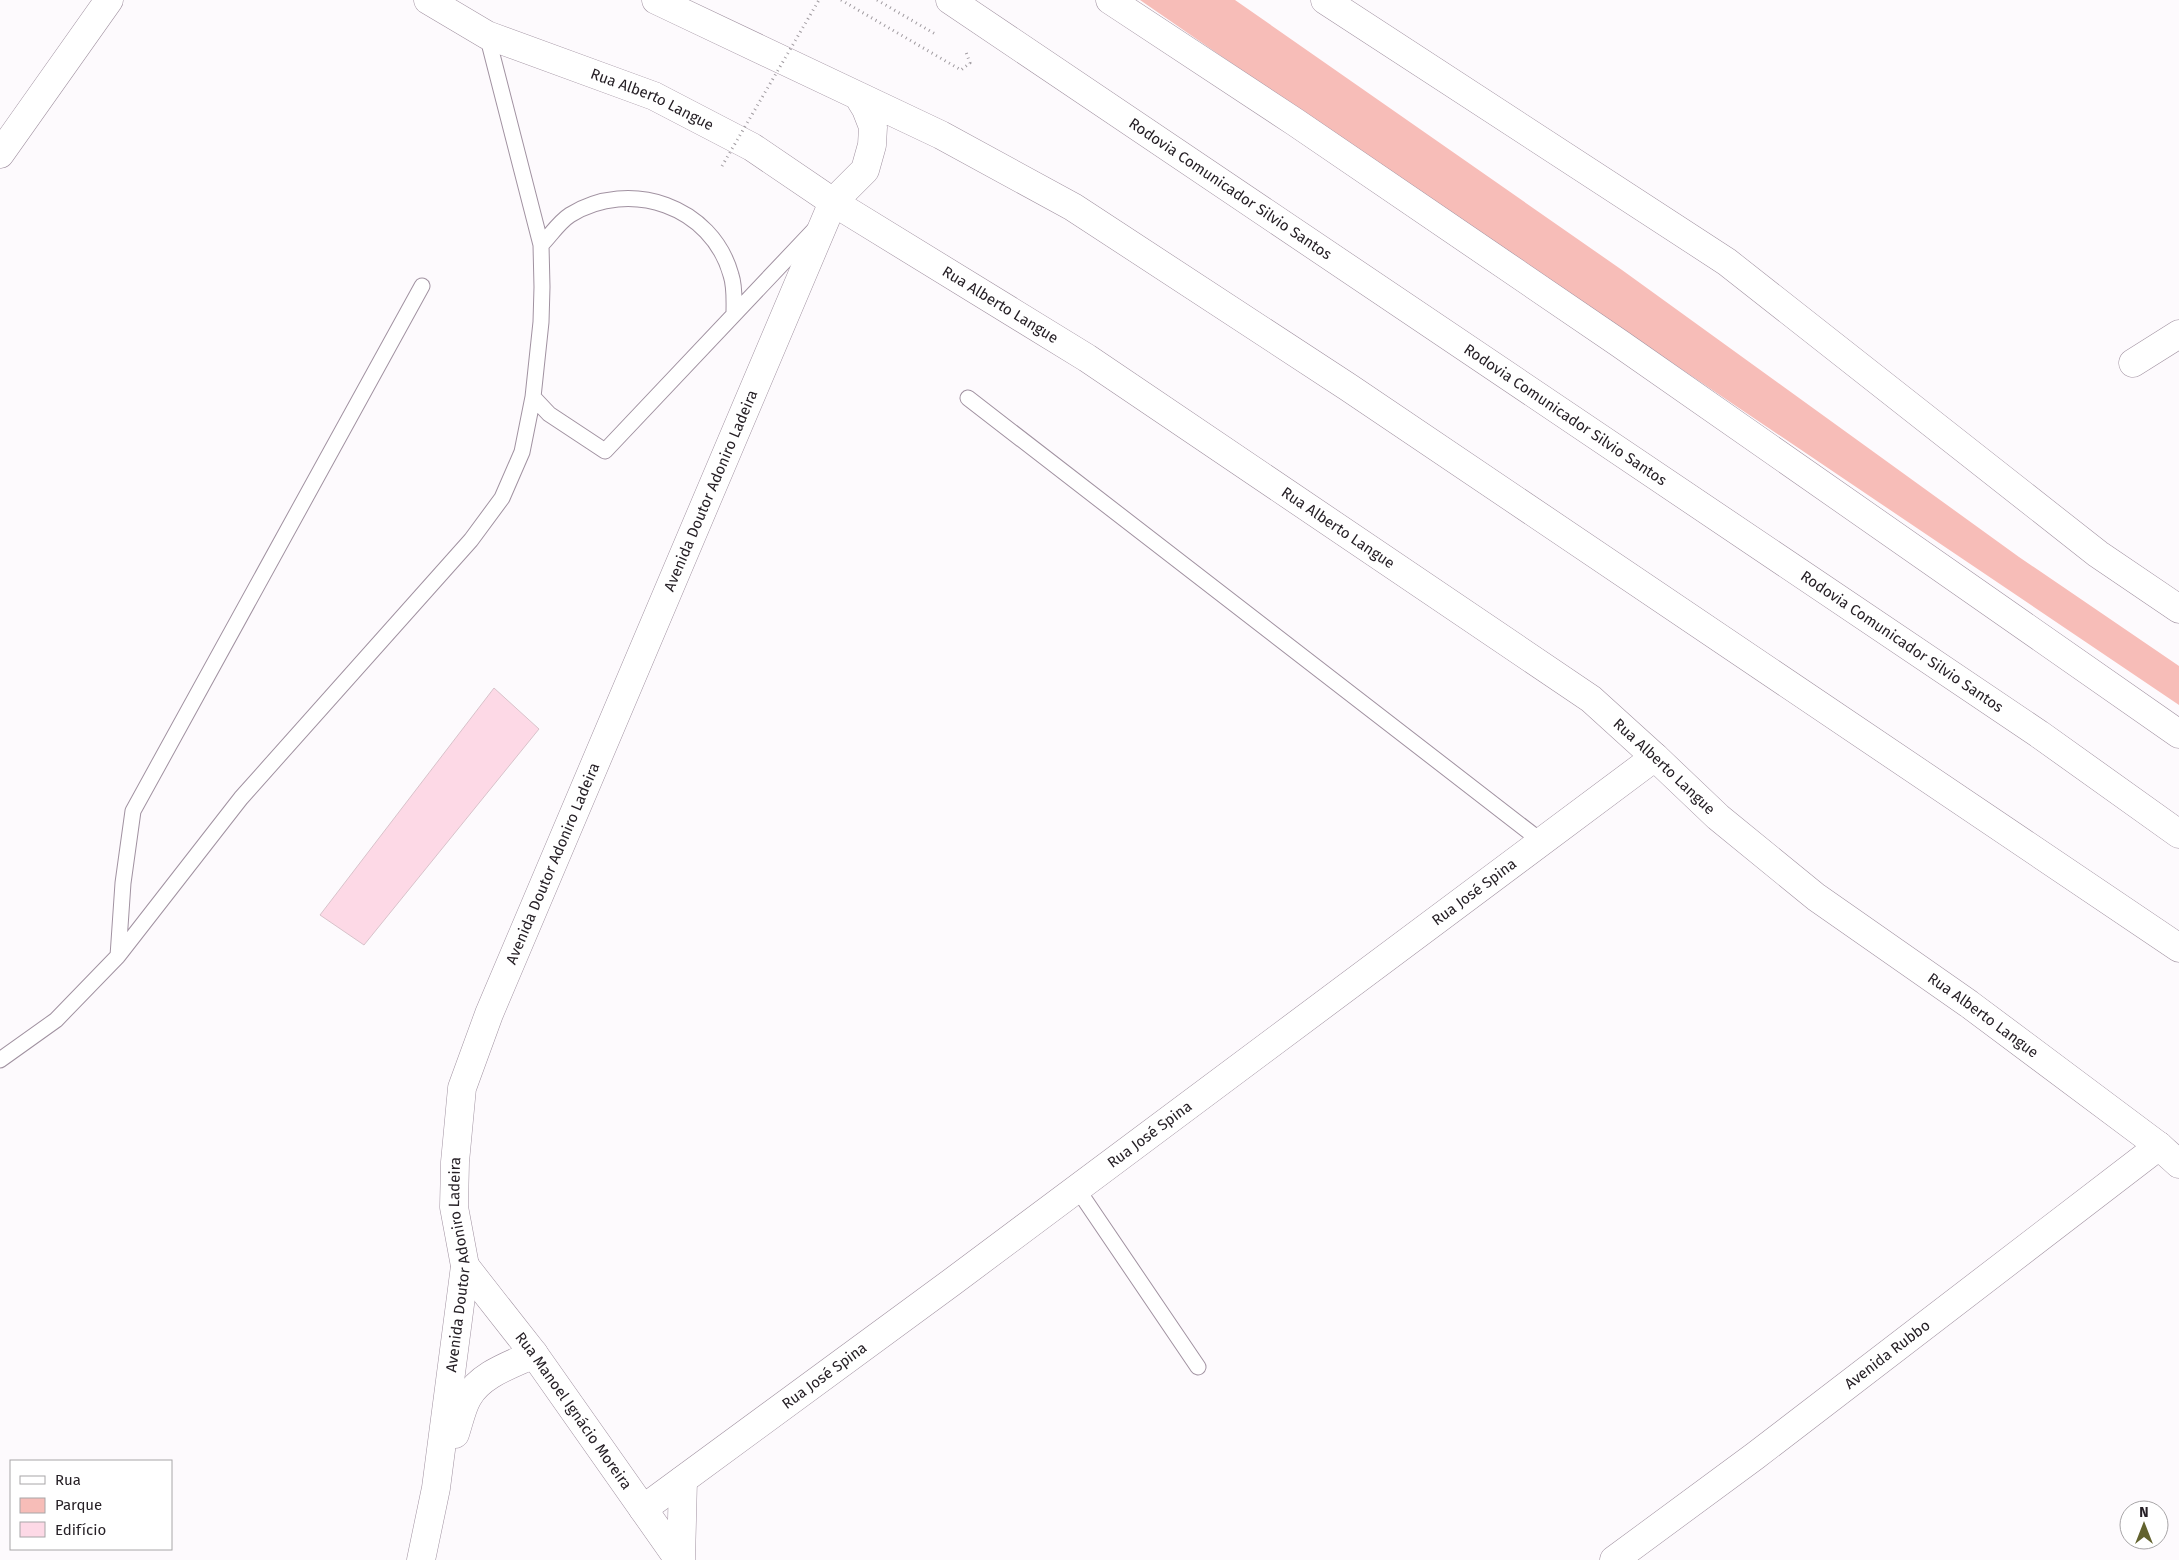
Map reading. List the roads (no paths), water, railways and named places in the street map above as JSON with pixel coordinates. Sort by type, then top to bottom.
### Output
[{"type":"main road","points":[[0,154],[109,0]]},
{"type":"main road","name":"Rua Alberto Langue","points":[[428,0],[487,35],[654,96],[752,146],[829,210],[1104,369],[1591,699],[1655,756],[1718,817],[1816,897],[1969,1004],[2159,1146],[2179,1164]]},
{"type":"main road","points":[[656,0],[941,135],[1082,213],[1348,387],[2179,948]]},
{"type":"main road","name":"Rodovia Comunicador Silvio Santos","points":[[950,0],[2030,729],[2179,834]]},
{"type":"main road","points":[[1110,0],[1295,122],[1620,343],[2179,734]]},
{"type":"main road","points":[[1325,0],[1727,262],[2098,554],[2179,610]]},
{"type":"main road","points":[[829,210],[865,170],[872,145],[873,127],[866,109],[858,96]]},
{"type":"main road","name":"Avenida Doutor Adoniro Ladeira","points":[[421,1560],[436,1488],[465,1266],[454,1207],[454,1162],[462,1088],[493,1005],[829,210]]},
{"type":"main road","points":[[2133,363],[2176,340]]},
{"type":"main road","name":"Rua José Spina","points":[[643,1509],[952,1282],[1076,1187],[1655,756]]},
{"type":"main road","name":"Avenida Rubbo","points":[[1614,1560],[1756,1456],[2159,1146]]},
{"type":"main road","name":"Rua Manoel Ignácio Moreira","points":[[465,1266],[534,1354],[680,1560]]},
{"type":"main road","points":[[436,1488],[468,1397],[481,1382],[499,1370],[534,1354]]},
{"type":"main road","points":[[680,1560],[683,1480]]},
{"type":"lane","points":[[0,1060],[56,1020],[118,956],[241,798],[471,540],[502,498],[522,452],[532,397],[541,322],[541,245],[487,35]]},
{"type":"lane","points":[[541,245],[569,215],[608,199],[650,199],[688,215],[716,242],[732,276],[734,314]]},
{"type":"lane","points":[[532,397],[549,414],[605,451],[672,379],[701,351],[829,210]]},
{"type":"lane","points":[[118,956],[123,883],[133,810],[422,286]]},
{"type":"lane","points":[[968,398],[1542,841]]},
{"type":"lane","points":[[1076,1187],[1198,1367]]}]
